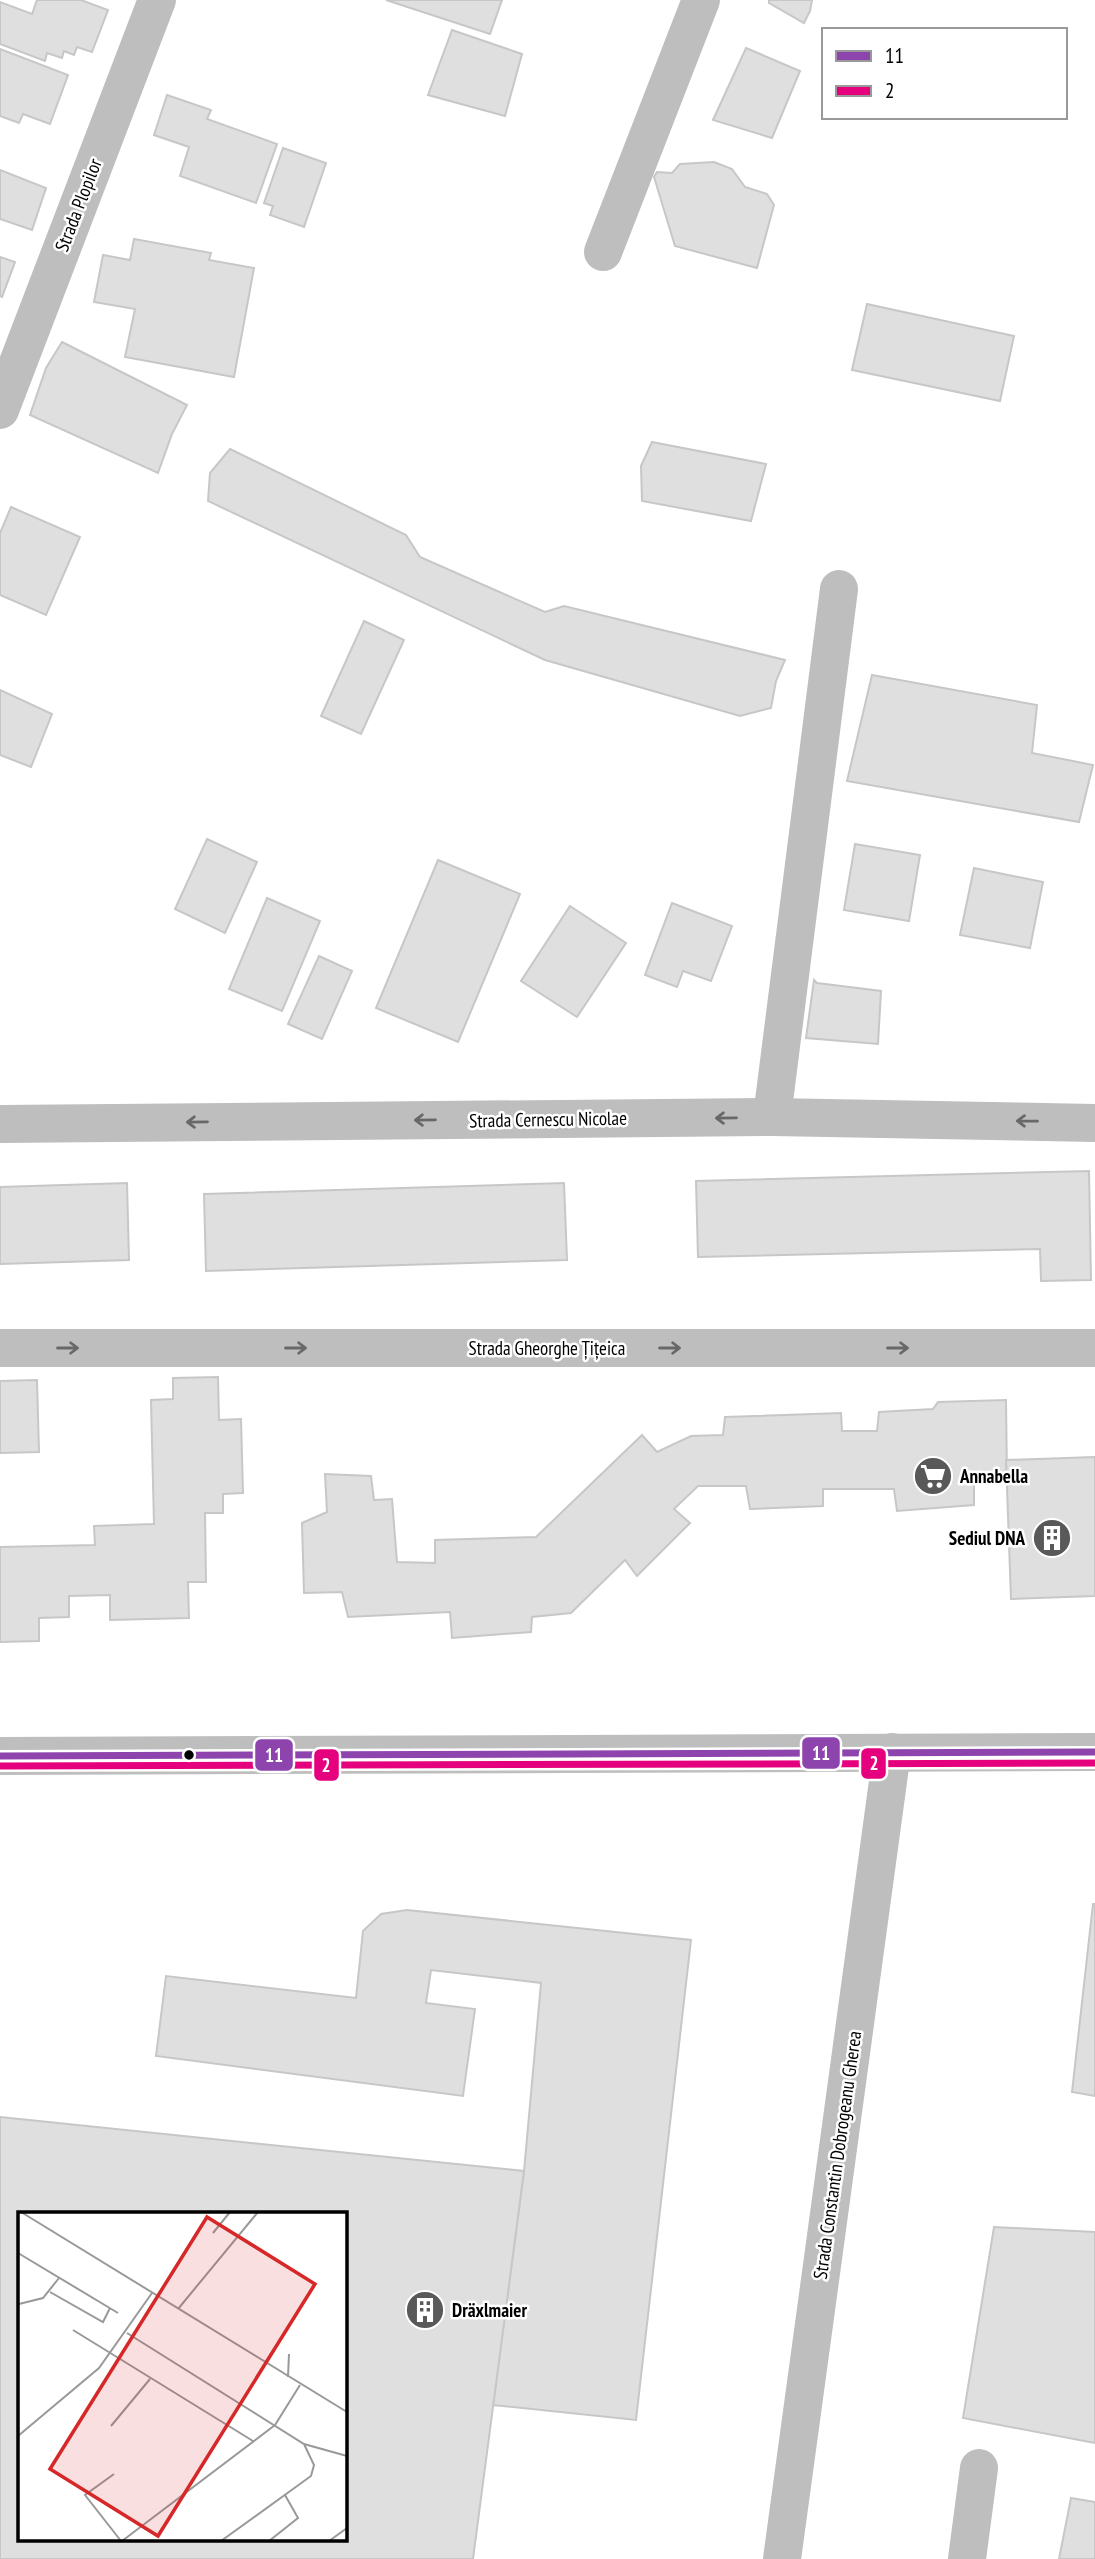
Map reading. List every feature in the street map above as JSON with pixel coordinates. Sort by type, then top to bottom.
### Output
[{"type":"street","name":"Strada Plopilor","points":[[0,410],[157,0]]},
{"type":"street","points":[[603,251],[701,0]]},
{"type":"street","points":[[772,1117],[839,589]]},
{"type":"street","name":"Strada Cernescu Nicolae","points":[[0,1124],[772,1117],[1095,1123]]},
{"type":"street","name":"Strada Gheorghe Țițeica","points":[[0,1348],[1095,1348]]},
{"type":"street","name":"Strada Constantin Dobrogeanu Gherea","points":[[782,2559],[892,1752]]},
{"type":"street","points":[[0,1756],[1095,1752]]},
{"type":"street","points":[[967,2559],[979,2468]]},
{"type":"building","points":[[37,0],[81,0],[108,10],[92,52],[77,47],[74,55],[64,51],[62,58],[47,53],[45,61],[0,44],[0,2],[32,14]]},
{"type":"building","points":[[386,0],[502,0],[490,34]]},
{"type":"building","points":[[769,0],[812,0],[804,23],[769,3]]},
{"type":"building","points":[[452,30],[522,54],[505,116],[428,95]]},
{"type":"building","points":[[746,48],[800,71],[772,138],[713,120]]},
{"type":"building","points":[[0,49],[68,75],[50,124],[23,114],[19,123],[0,116]]},
{"type":"building","points":[[167,95],[211,110],[207,119],[277,144],[256,203],[180,176],[189,147],[154,135]]},
{"type":"building","points":[[283,148],[326,163],[304,227],[270,215],[273,206],[264,203]]},
{"type":"building","points":[[714,162],[732,169],[745,187],[767,194],[774,205],[757,268],[675,246],[654,177],[657,172],[672,173],[680,164]]},
{"type":"building","points":[[0,170],[46,188],[32,230],[0,219]]},
{"type":"building","points":[[134,239],[211,253],[209,260],[254,268],[234,377],[125,357],[135,309],[94,302],[103,255],[130,260]]},
{"type":"building","points":[[0,257],[15,262],[2,297],[0,296]]},
{"type":"building","points":[[867,304],[1014,336],[1000,401],[852,370]]},
{"type":"building","points":[[62,342],[187,405],[172,434],[158,473],[30,415],[46,368]]},
{"type":"building","points":[[652,442],[766,464],[751,521],[642,501],[641,466]]},
{"type":"building","points":[[230,449],[406,535],[420,557],[545,612],[564,606],[785,660],[776,681],[771,708],[740,716],[545,660],[208,501],[210,473]]},
{"type":"building","points":[[11,507],[80,537],[46,615],[0,595],[0,533]]},
{"type":"building","points":[[364,621],[404,640],[361,734],[321,716]]},
{"type":"building","points":[[872,675],[1037,705],[1032,753],[1093,765],[1079,822],[847,781]]},
{"type":"building","points":[[0,690],[52,714],[31,767],[0,755]]},
{"type":"building","points":[[207,839],[257,862],[225,933],[175,909]]},
{"type":"building","points":[[855,844],[920,855],[909,921],[844,910]]},
{"type":"building","points":[[438,860],[520,894],[458,1042],[376,1008]]},
{"type":"building","points":[[974,868],[1043,882],[1030,948],[960,935]]},
{"type":"building","points":[[267,898],[320,921],[282,1011],[229,989]]},
{"type":"building","points":[[672,903],[732,926],[711,981],[683,971],[677,987],[645,975]]},
{"type":"building","points":[[570,906],[626,943],[577,1017],[521,981]]},
{"type":"building","points":[[319,956],[352,971],[322,1039],[288,1024]]},
{"type":"building","points":[[814,980],[817,983],[881,991],[878,1044],[806,1038]]},
{"type":"building","points":[[1089,1171],[1091,1280],[1041,1281],[1040,1249],[698,1257],[696,1181]]},
{"type":"building","points":[[127,1183],[129,1260],[0,1264],[0,1187]]},
{"type":"building","points":[[564,1183],[567,1260],[206,1271],[204,1194]]},
{"type":"building","points":[[218,1377],[219,1420],[241,1419],[243,1493],[223,1494],[223,1513],[205,1513],[206,1582],[188,1582],[189,1618],[110,1620],[110,1595],[69,1596],[69,1617],[39,1618],[39,1641],[0,1642],[0,1547],[95,1545],[94,1526],[154,1524],[151,1400],[173,1399],[173,1378]]},
{"type":"building","points":[[37,1380],[39,1452],[0,1453],[0,1381]]},
{"type":"building","points":[[1006,1400],[1007,1480],[974,1483],[974,1505],[897,1511],[894,1489],[823,1489],[823,1506],[750,1509],[746,1486],[698,1486],[674,1509],[690,1523],[637,1576],[625,1560],[571,1613],[532,1617],[531,1632],[452,1638],[450,1612],[348,1617],[342,1592],[304,1593],[302,1523],[327,1512],[325,1474],[371,1476],[374,1500],[392,1499],[397,1562],[435,1563],[435,1540],[536,1537],[642,1435],[657,1452],[691,1436],[723,1435],[725,1417],[841,1413],[842,1431],[877,1431],[879,1412],[933,1409],[938,1402]]},
{"type":"building","name":"Sediul DNA","points":[[1095,1457],[1095,1596],[1011,1599],[1006,1460]]},
{"type":"building","points":[[1095,1904],[1095,2096],[1072,2092]]},
{"type":"building","points":[[407,1910],[691,1940],[636,2420],[493,2405],[524,2171],[541,1983],[431,1970],[426,2003],[475,2009],[463,2096],[156,2056],[166,1976],[356,1998],[363,1931],[381,1914]]},
{"type":"building","name":"Dräxlmaier","points":[[0,2117],[524,2171],[473,2559],[0,2559]]},
{"type":"building","points":[[994,2227],[1095,2232],[1095,2443],[963,2418]]},
{"type":"building","points":[[1071,2498],[1095,2502],[1095,2559],[1059,2559]]},
{"type":"transit line","name":"11","points":[[0,1756],[1095,1752]]},
{"type":"transit line","name":"2","points":[[0,1766],[1095,1763]]},
{"type":"place","name":"Annabella","points":[[933,1476]]},
{"type":"place","name":"Sediul DNA","points":[[1052,1538]]},
{"type":"place","name":"Dräxlmaier","points":[[425,2310]]}]
